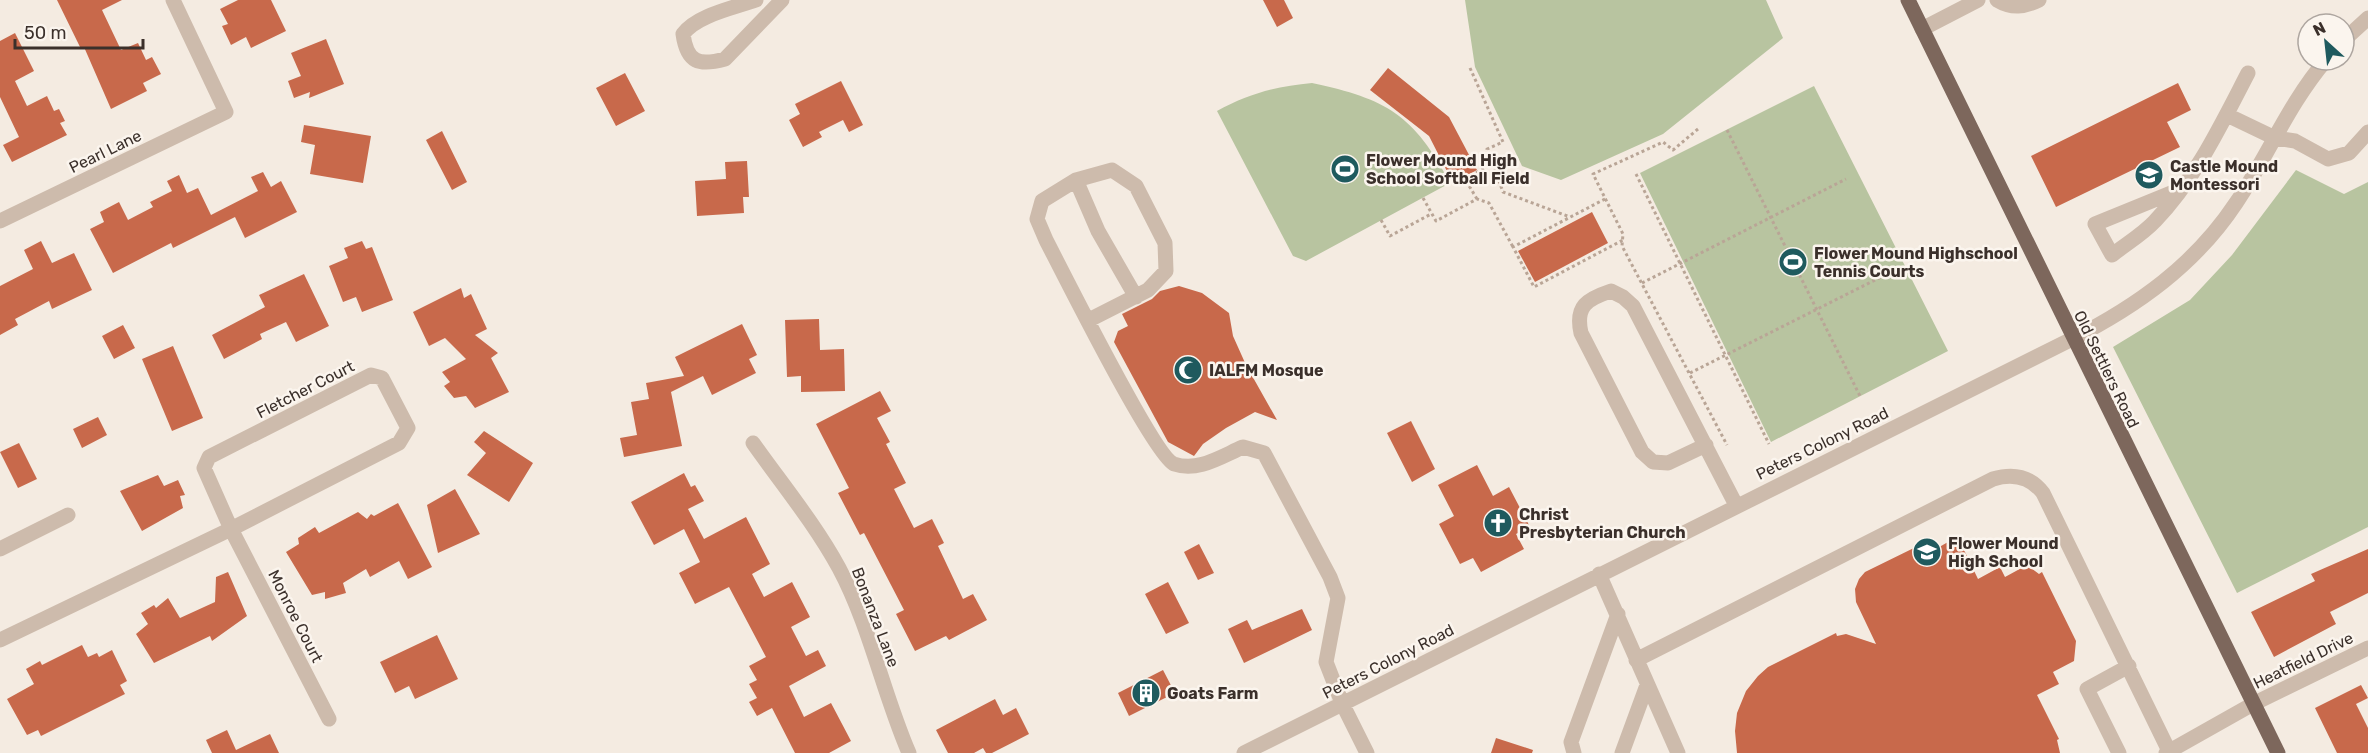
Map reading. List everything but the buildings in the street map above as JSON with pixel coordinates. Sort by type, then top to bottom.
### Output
[{"type":"main road","name":"Old Settlers Road","points":[[1908,0],[2072,339],[2278,753]]},
{"type":"street","name":"Pearl Lane","points":[[2,216],[226,112],[173,0]]},
{"type":"street","points":[[756,0],[696,23],[686,30],[683,34],[690,58],[698,62],[712,63],[725,59],[782,0]]},
{"type":"street","points":[[1922,29],[1978,0]]},
{"type":"street","points":[[1997,0],[2006,5],[2022,7],[2040,0]]},
{"type":"street","points":[[2356,29],[2368,18]]},
{"type":"street","name":"Peters Colony Road","points":[[1244,753],[2072,339],[2147,295],[2186,263],[2220,226],[2237,202],[2306,84],[2316,72]]},
{"type":"street","points":[[2181,189],[2095,224],[2112,255],[2155,222],[2181,189],[2227,115],[2248,73]]},
{"type":"street","points":[[2227,115],[2275,138],[2295,141],[2328,159],[2349,153],[2368,132]]},
{"type":"street","points":[[1089,320],[1148,290],[1166,271],[1165,243],[1136,186],[1112,170],[1076,180],[1042,201],[1037,219],[1133,406],[1157,447],[1171,463],[1193,468],[1243,447],[1264,453],[1330,577],[1338,598],[1326,662],[1342,704],[1367,753]]},
{"type":"street","points":[[1076,180],[1098,231],[1136,297]]},
{"type":"street","points":[[1706,446],[1668,463],[1653,462],[1642,452],[1581,333],[1578,319],[1583,306],[1596,296],[1611,291],[1623,297],[1633,306],[1706,446],[1736,505]]},
{"type":"street","name":"Fletcher Court","points":[[0,640],[231,529],[399,443],[408,428],[382,378],[371,375],[209,458],[204,468],[231,529]]},
{"type":"street","name":"Bonanza Lane","points":[[753,443],[839,568],[865,627],[893,715],[909,753]]},
{"type":"street","points":[[1636,660],[1993,479],[2005,475],[2027,479],[2043,493],[2169,752]]},
{"type":"street","points":[[0,549],[68,514]]},
{"type":"street","name":"Monroe Court","points":[[231,529],[328,719]]},
{"type":"street","points":[[1599,574],[1678,753]]},
{"type":"street","points":[[1574,753],[1571,742],[1618,614]]},
{"type":"street","name":"Heatfield Drive","points":[[2169,752],[2253,704],[2368,648]]},
{"type":"street","points":[[2119,753],[2087,689],[2129,666]]},
{"type":"street","points":[[1623,753],[1647,685]]},
{"type":"path","points":[[1470,68],[1503,142],[1487,150],[1503,192],[1570,217]]},
{"type":"path","points":[[1698,129],[1674,150],[1663,142],[1593,174],[1623,234],[1622,246],[1727,445]]},
{"type":"path","points":[[1727,130],[1860,396]]},
{"type":"path","points":[[1492,164],[1466,179],[1477,199],[1489,203],[1534,287],[1623,240]]},
{"type":"path","points":[[1636,174],[1769,444]]},
{"type":"path","points":[[1642,283],[1846,179]]},
{"type":"path","points":[[1423,198],[1436,221],[1477,199]]},
{"type":"path","points":[[1513,247],[1605,199]]},
{"type":"path","points":[[1381,220],[1390,236],[1432,214]]},
{"type":"path","points":[[1672,382],[1891,272]]},
{"type":"green space","points":[[1465,0],[1766,0],[1783,38],[1663,134],[1561,180],[1522,166],[1475,67]]},
{"type":"green space","name":"Flower Mound High School Softball Field","points":[[1312,83],[1360,96],[1396,114],[1424,141],[1450,183],[1306,261],[1293,256],[1217,111],[1263,92]]},
{"type":"green space","name":"Flower Mound Highschool Tennis Courts","points":[[1814,86],[1948,351],[1771,442],[1640,173]]},
{"type":"green space","points":[[2296,170],[2344,194],[2368,182],[2368,527],[2237,593],[2113,347],[2190,300],[2232,255]]},
{"type":"place","name":"Flower Mound High School Softball Field","points":[[1345,169]]},
{"type":"place","name":"Castle Mound Montessori","points":[[2149,175]]},
{"type":"place","name":"Flower Mound Highschool Tennis Courts","points":[[1793,262]]},
{"type":"place","name":"IALFM Mosque","points":[[1188,370]]},
{"type":"place","name":"Christ Presbyterian Church","points":[[1498,523]]},
{"type":"place","name":"Flower Mound High School","points":[[1927,552]]},
{"type":"place","name":"Goats Farm","points":[[1146,693]]}]
